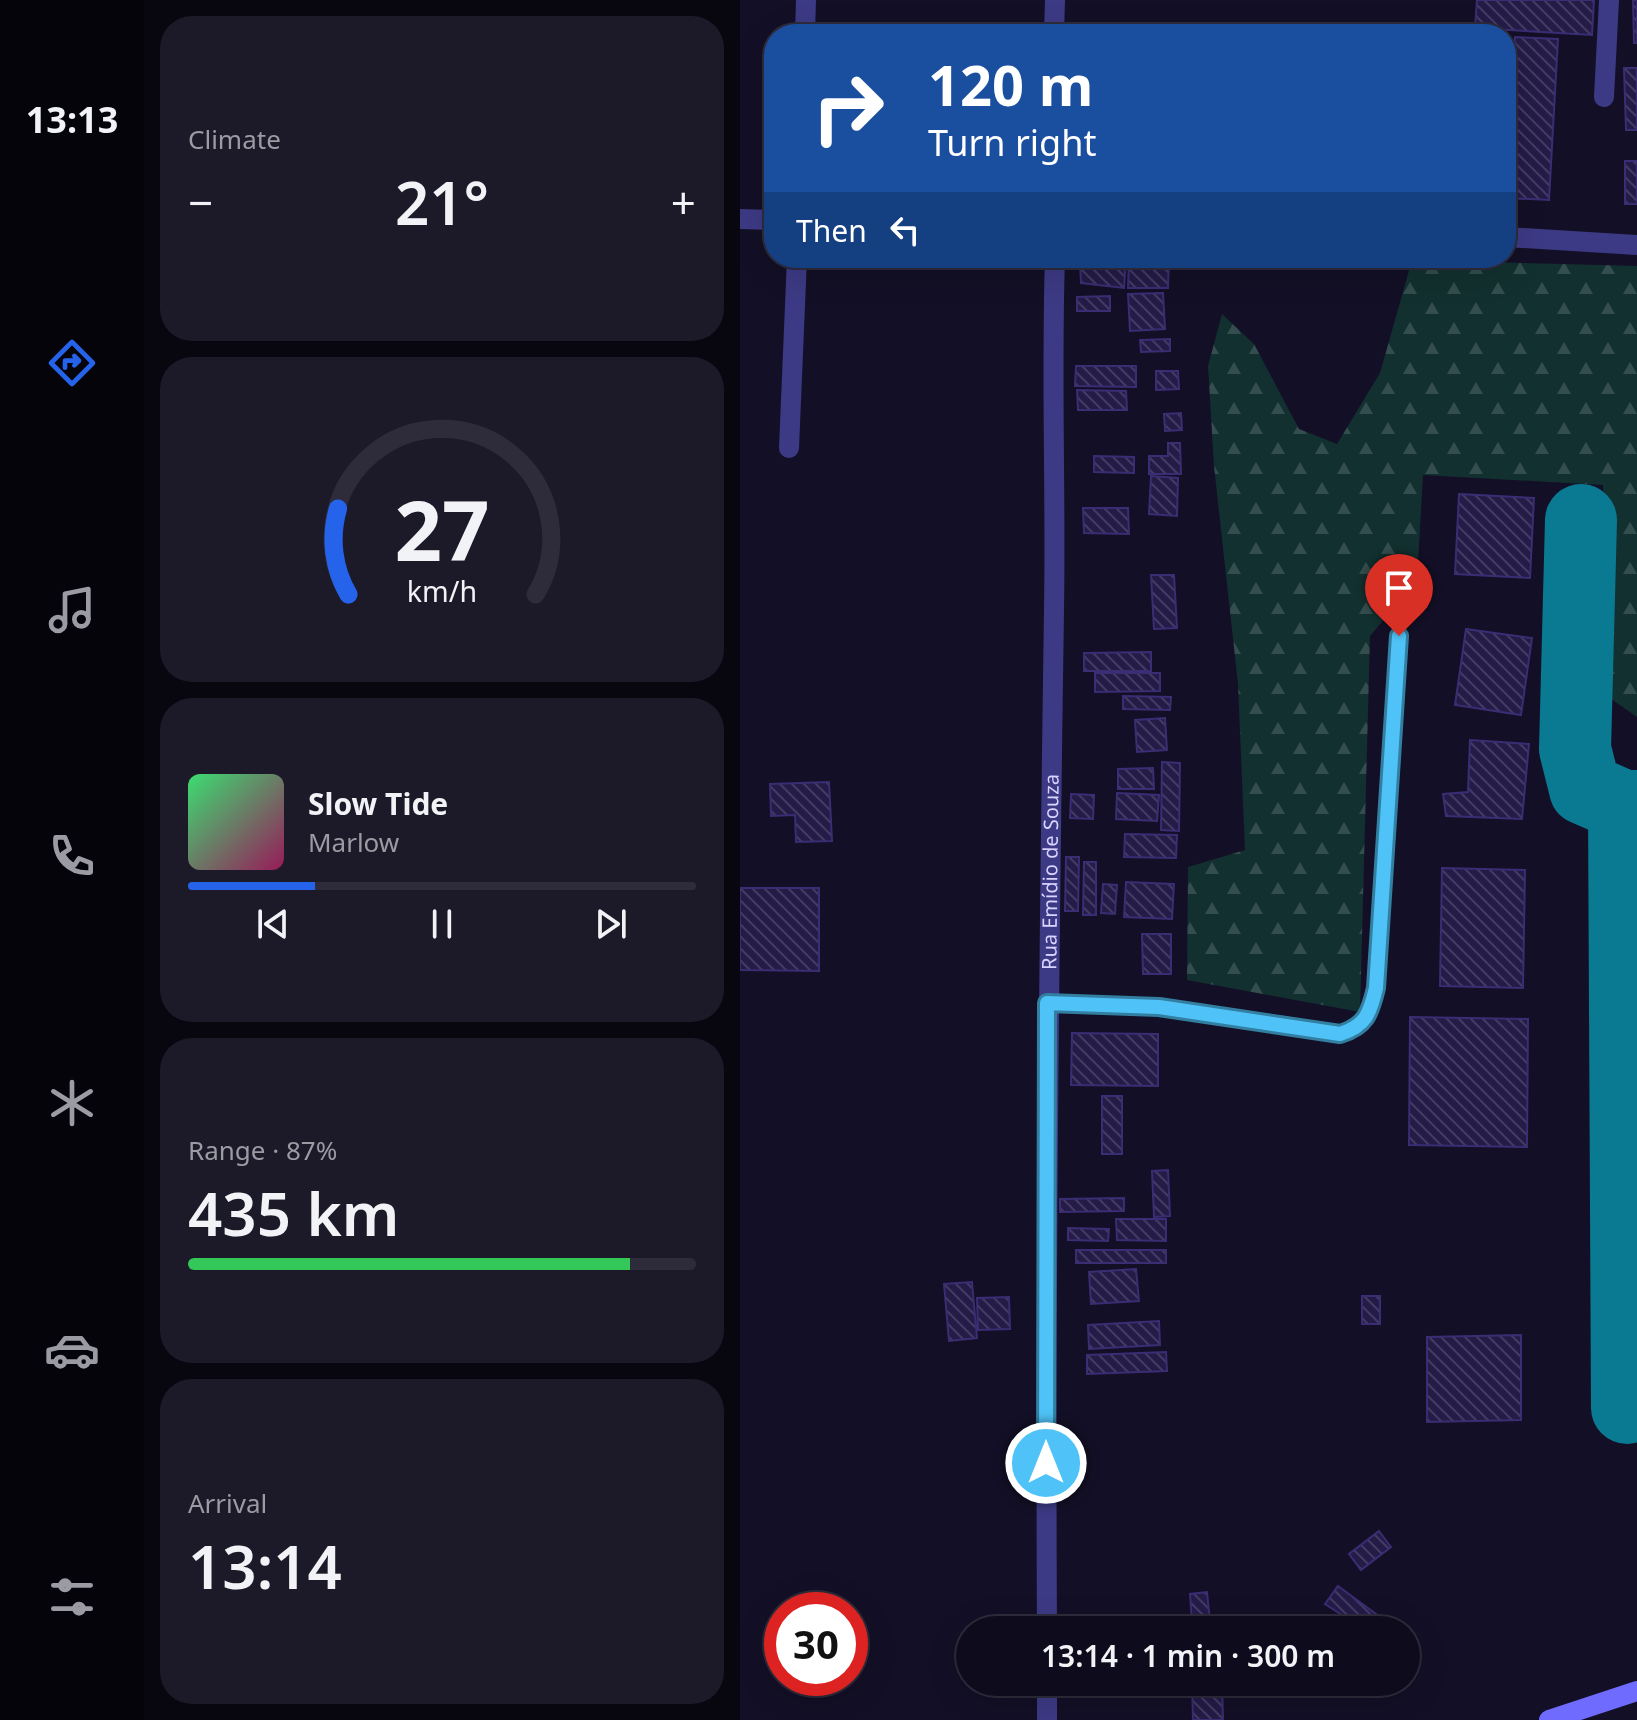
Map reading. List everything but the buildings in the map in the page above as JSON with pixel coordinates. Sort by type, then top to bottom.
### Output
[{"type":"street","points":[[805,24],[806,0]]},
{"type":"street","points":[[1054,24],[1055,0]]},
{"type":"street","points":[[1604,97],[1609,0]]},
{"type":"street","points":[[740,219],[764,220]]},
{"type":"street","points":[[1516,238],[1637,245]]},
{"type":"street","points":[[789,448],[797,268]]},
{"type":"street","name":"Rua Emídio de Souza","points":[[1047,1616],[1047,1003],[1054,563],[1051,368],[1055,268]]},
{"type":"street","points":[[1549,1720],[1637,1691]]},
{"type":"street","points":[[1047,1696],[1047,1720]]},
{"type":"lane","points":[[1047,1003],[1159,1007],[1340,1034],[1358,1029],[1369,1015],[1376,988],[1399,636]]},
{"type":"green space","points":[[1516,263],[1637,266],[1637,717],[1607,696],[1603,485],[1423,475],[1417,580],[1370,636],[1360,1012],[1187,980],[1188,867],[1245,850],[1238,684],[1214,466],[1208,366],[1222,314],[1254,344],[1299,429],[1337,444],[1380,373],[1410,268],[1516,268]]},
{"type":"taxiway","points":[[1581,520],[1575,749],[1585,789],[1624,806],[1637,806]]},
{"type":"taxiway","points":[[1624,806],[1627,1408]]},
{"type":"route","points":[[1046,1463],[1047,1003],[1159,1007],[1340,1034],[1358,1029],[1369,1015],[1376,988],[1399,636]]}]
